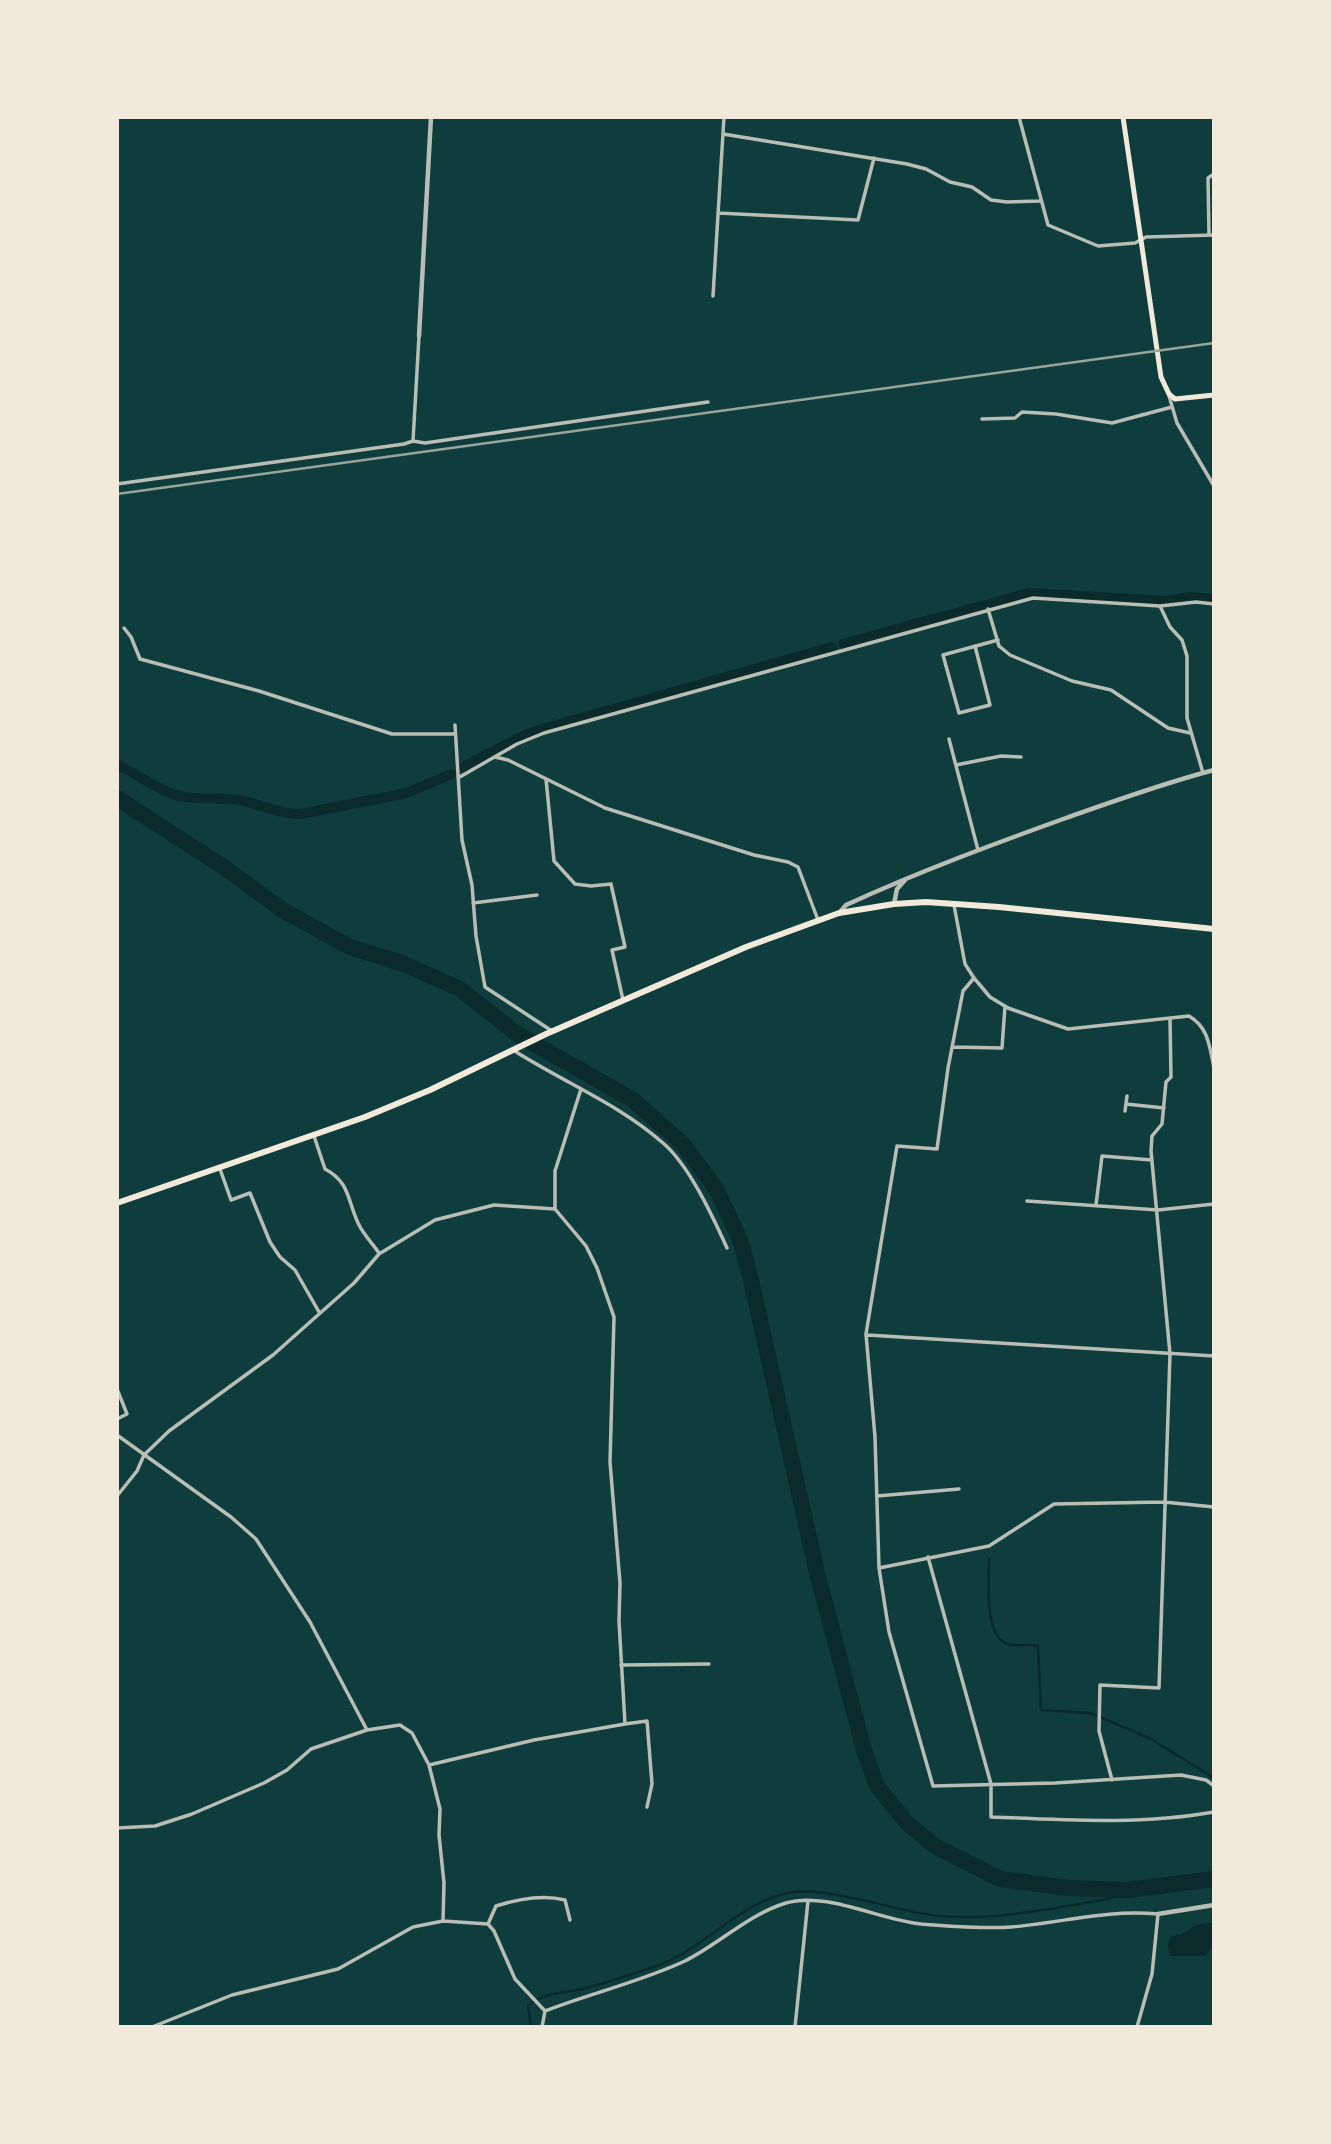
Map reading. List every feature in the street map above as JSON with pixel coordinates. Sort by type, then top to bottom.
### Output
[{"type":"highway","points":[[117,1203],[314,1136],[430,1090],[549,1032],[746,947],[839,913],[894,904],[953,903],[1214,929]]},
{"type":"main road","points":[[1123,117],[1161,377],[1169,394],[1175,399],[1214,395]]},
{"type":"street","points":[[412,441],[430,117]]},
{"type":"street","points":[[713,296],[724,117]]},
{"type":"street","points":[[1019,117],[1048,225],[1098,246],[1135,243],[1146,237],[1211,235],[1208,178],[1214,174]]},
{"type":"street","points":[[723,134],[926,169],[950,182],[972,187],[991,200],[1040,201]]},
{"type":"street","points":[[718,213],[858,220],[874,158]]},
{"type":"street","points":[[1169,394],[1177,424],[1214,486]]},
{"type":"street","points":[[117,484],[708,402]]},
{"type":"street","points":[[982,419],[1016,418],[1023,412],[1112,423],[1172,407]]},
{"type":"street","points":[[458,778],[517,744],[544,733],[1033,598],[1160,606],[1196,602],[1214,604]]},
{"type":"street","points":[[1160,606],[1170,626],[1182,640],[1187,656],[1186,718],[1203,773]]},
{"type":"street","points":[[988,609],[999,646],[1010,655],[1072,681],[1111,690],[1168,728],[1190,733]]},
{"type":"street","points":[[124,628],[140,659],[259,691],[392,734],[455,734]]},
{"type":"street","points":[[975,646],[990,705],[959,713],[943,655],[975,646],[998,640]]},
{"type":"street","points":[[455,725],[463,839],[485,987],[549,1032]]},
{"type":"street","points":[[949,740],[978,850]]},
{"type":"street","points":[[956,765],[1001,756],[1021,757]]},
{"type":"street","points":[[495,757],[508,760],[604,808],[798,867],[818,920]]},
{"type":"street","points":[[839,913],[846,905],[978,850],[1214,770]]},
{"type":"street","points":[[546,779],[554,861],[575,884],[611,884],[625,947],[612,950],[624,1000]]},
{"type":"street","points":[[894,904],[897,889],[906,880]]},
{"type":"street","points":[[474,903],[537,895]]},
{"type":"street","points":[[953,903],[965,964],[990,997],[1005,1006],[1068,1028],[1189,1016],[1199,1022],[1207,1033],[1214,1067]]},
{"type":"street","points":[[974,978],[963,990],[937,1149],[897,1146],[866,1335],[875,1437],[880,1568],[889,1632],[933,1786],[1055,1783],[1181,1775],[1206,1780],[1214,1786]]},
{"type":"street","points":[[952,1047],[1002,1048],[1005,1006]]},
{"type":"street","points":[[1112,1780],[1098,1723],[1100,1685],[1159,1688],[1170,1353],[1152,1136],[1162,1124],[1166,1082],[1171,1077],[1170,1019]]},
{"type":"street","points":[[515,1049],[620,1111],[665,1144],[690,1177],[727,1248]]},
{"type":"street","points":[[581,1089],[555,1171],[555,1209],[586,1246],[597,1268],[614,1317],[610,1461],[620,1583],[619,1620],[625,1724]]},
{"type":"street","points":[[1125,1111],[1127,1096]]},
{"type":"street","points":[[1126,1104],[1164,1108]]},
{"type":"street","points":[[314,1136],[325,1169],[338,1176],[344,1185],[359,1226],[379,1254]]},
{"type":"street","points":[[1096,1205],[1102,1156],[1152,1160]]},
{"type":"street","points":[[220,1169],[231,1200],[250,1193],[270,1242],[280,1257],[295,1270],[320,1312]]},
{"type":"street","points":[[1027,1201],[1158,1210],[1214,1204]]},
{"type":"street","points":[[117,1496],[137,1471],[144,1455],[169,1431],[273,1355],[354,1283],[379,1254],[435,1220],[494,1205],[555,1209]]},
{"type":"street","points":[[866,1335],[1214,1356]]},
{"type":"street","points":[[117,1389],[127,1414],[117,1419]]},
{"type":"street","points":[[117,1434],[231,1517],[256,1539],[310,1622],[367,1730]]},
{"type":"street","points":[[877,1496],[959,1489]]},
{"type":"street","points":[[880,1568],[989,1546],[1054,1504],[1164,1502],[1214,1507]]},
{"type":"street","points":[[928,1557],[991,1784],[991,1817],[1153,1819],[1214,1812]]},
{"type":"street","points":[[621,1665],[709,1664]]},
{"type":"street","points":[[429,1765],[534,1740],[647,1721],[652,1784],[647,1807]]},
{"type":"street","points":[[117,1829],[155,1826],[192,1814],[264,1783],[287,1770],[310,1749],[367,1730],[400,1726],[412,1733],[429,1765],[440,1809],[443,1921]]},
{"type":"street","points":[[488,1924],[496,1906],[519,1899],[553,1897],[565,1900],[570,1920]]},
{"type":"street","points":[[795,2027],[807,1901]]},
{"type":"street","points":[[545,2011],[583,1996],[655,1975],[699,1954],[761,1914],[787,1903],[807,1901],[838,1905],[916,1923],[960,1927],[1009,1927],[1130,1911],[1158,1914],[1214,1905]]},
{"type":"street","points":[[1137,2027],[1152,1974],[1158,1914]]},
{"type":"street","points":[[152,2027],[232,1995],[338,1969],[413,1927],[443,1921],[488,1924],[494,1931],[515,1979],[545,2011]]},
{"type":"street","points":[[542,2027],[545,2011]]},
{"type":"water","points":[[1214,1922],[1214,1943],[1206,1956],[1170,1956],[1168,1945],[1171,1936],[1180,1935],[1196,1925]]},
{"type":"waterway","points":[[938,618],[1029,593],[1168,601],[1189,597],[1214,599]]},
{"type":"waterway","points":[[843,644],[932,619]]},
{"type":"waterway","points":[[463,767],[527,734],[832,647]]},
{"type":"waterway","points":[[117,764],[161,789]]},
{"type":"waterway","points":[[163,790],[191,798],[240,800],[277,811],[300,814],[407,793],[451,774]]},
{"type":"waterway","points":[[117,798],[225,868],[284,911],[350,947],[404,964],[460,989],[517,1034],[633,1100],[683,1144],[717,1190],[740,1240],[817,1573],[864,1750],[877,1786],[907,1823],[935,1846],[1000,1879],[1068,1888],[1127,1890],[1214,1879]]},
{"type":"waterway","points":[[989,1559],[989,1604],[998,1637],[1013,1645],[1038,1646],[1041,1710],[1091,1713],[1151,1739],[1214,1778]]},
{"type":"waterway","points":[[531,2027],[528,2006],[540,1998],[582,1989],[659,1965],[692,1948],[754,1906],[788,1893],[842,1896],[922,1914],[982,1917],[1109,1899],[1127,1890]]},
{"type":"railway","points":[[117,494],[1214,343]]}]
